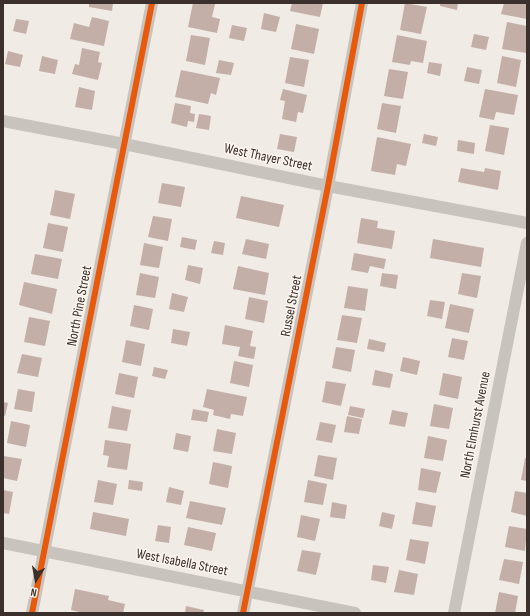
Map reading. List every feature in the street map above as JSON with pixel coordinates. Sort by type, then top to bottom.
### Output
[{"type":"street","name":"North Pine Street","points":[[32,613],[152,3]]},
{"type":"street","name":"Russel Street","points":[[243,613],[328,186],[362,3]]},
{"type":"street","name":"West Thayer Street","points":[[3,121],[328,186],[527,223]]},
{"type":"street","name":"North Elmhurst Avenue","points":[[454,613],[527,243]]},
{"type":"street","name":"West Isabella Street","points":[[3,543],[355,613]]},
{"type":"building","points":[[89,3],[113,3],[112,11],[89,7]]},
{"type":"building","points":[[193,3],[215,4],[212,17],[220,19],[217,33],[188,27]]},
{"type":"building","points":[[292,3],[323,3],[320,17],[290,11]]},
{"type":"building","points":[[405,3],[427,7],[421,34],[400,30]]},
{"type":"building","points":[[440,3],[458,3],[457,10],[440,6]]},
{"type":"building","points":[[504,3],[527,3],[527,19],[501,14]]},
{"type":"building","points":[[264,13],[280,17],[276,32],[261,29]]},
{"type":"building","points":[[92,17],[109,21],[104,46],[70,39],[74,23],[89,27]]},
{"type":"building","points":[[16,19],[29,21],[26,34],[13,31]]},
{"type":"building","points":[[507,22],[527,26],[526,53],[502,49]]},
{"type":"building","points":[[296,24],[319,29],[314,54],[291,49]]},
{"type":"building","points":[[232,25],[247,28],[244,41],[229,38]]},
{"type":"building","points":[[474,34],[489,37],[486,50],[471,47]]},
{"type":"building","points":[[191,35],[210,38],[205,65],[186,61]]},
{"type":"building","points":[[397,35],[427,41],[423,63],[411,61],[410,65],[392,62]]},
{"type":"building","points":[[82,48],[100,52],[98,62],[102,63],[98,80],[72,74],[75,64],[79,65]]},
{"type":"building","points":[[8,51],[23,55],[20,67],[5,64]]},
{"type":"building","points":[[42,56],[58,60],[55,74],[39,71]]},
{"type":"building","points":[[502,56],[521,60],[516,87],[497,83]]},
{"type":"building","points":[[290,57],[309,60],[304,87],[285,83]]},
{"type":"building","points":[[219,60],[234,63],[231,75],[216,73]]},
{"type":"building","points":[[429,62],[442,64],[440,76],[427,73]]},
{"type":"building","points":[[467,67],[482,70],[479,84],[464,81]]},
{"type":"building","points":[[389,69],[408,72],[403,99],[384,96]]},
{"type":"building","points":[[181,70],[220,78],[216,95],[211,93],[208,104],[175,97]]},
{"type":"building","points":[[79,87],[95,91],[92,110],[75,107]]},
{"type":"building","points":[[283,89],[307,95],[303,113],[298,112],[296,122],[282,119],[285,101],[280,100]]},
{"type":"building","points":[[485,89],[518,95],[514,115],[496,112],[494,120],[479,117]]},
{"type":"building","points":[[175,103],[191,106],[190,113],[195,114],[194,122],[188,121],[187,127],[171,123]]},
{"type":"building","points":[[382,103],[401,106],[396,133],[377,129]]},
{"type":"building","points":[[199,114],[211,116],[209,130],[196,128]]},
{"type":"building","points":[[490,125],[509,128],[504,155],[485,151]]},
{"type":"building","points":[[280,134],[297,137],[294,152],[277,149]]},
{"type":"building","points":[[424,134],[438,137],[436,146],[422,143]]},
{"type":"building","points":[[377,137],[411,144],[406,166],[397,164],[395,175],[371,171]]},
{"type":"building","points":[[458,140],[475,143],[474,154],[457,151]]},
{"type":"building","points":[[461,168],[484,172],[485,168],[501,171],[498,190],[458,182]]},
{"type":"building","points":[[162,183],[185,187],[181,207],[158,203]]},
{"type":"building","points":[[55,190],[75,194],[70,219],[50,215]]},
{"type":"building","points":[[241,196],[284,205],[279,227],[236,218]]},
{"type":"building","points":[[153,216],[172,219],[168,241],[148,237]]},
{"type":"building","points":[[361,218],[378,221],[377,228],[395,231],[392,249],[357,243]]},
{"type":"building","points":[[48,223],[68,227],[63,252],[43,248]]},
{"type":"building","points":[[182,237],[197,240],[195,250],[180,247]]},
{"type":"building","points":[[246,239],[269,244],[266,259],[242,254]]},
{"type":"building","points":[[433,239],[484,248],[481,267],[430,258]]},
{"type":"building","points":[[214,241],[225,243],[223,255],[211,253]]},
{"type":"building","points":[[144,243],[163,247],[159,268],[140,265]]},
{"type":"building","points":[[354,253],[386,259],[384,269],[370,266],[368,273],[351,270]]},
{"type":"building","points":[[35,254],[62,259],[58,279],[31,274]]},
{"type":"building","points":[[188,265],[203,268],[200,284],[185,280]]},
{"type":"building","points":[[238,266],[269,273],[265,295],[233,289]]},
{"type":"building","points":[[140,273],[159,277],[155,298],[136,295]]},
{"type":"building","points":[[382,273],[398,275],[396,289],[380,286]]},
{"type":"building","points":[[462,273],[481,276],[477,298],[458,294]]},
{"type":"building","points":[[24,282],[57,289],[52,314],[19,305]]},
{"type":"building","points":[[348,286],[368,289],[365,311],[344,308]]},
{"type":"building","points":[[172,293],[188,297],[184,312],[169,309]]},
{"type":"building","points":[[249,297],[268,301],[264,323],[245,319]]},
{"type":"building","points":[[430,300],[445,302],[442,319],[427,316]]},
{"type":"building","points":[[450,304],[474,309],[469,333],[445,328]]},
{"type":"building","points":[[134,305],[153,309],[149,330],[130,326]]},
{"type":"building","points":[[342,315],[362,318],[357,343],[337,340]]},
{"type":"building","points":[[29,317],[50,321],[45,346],[24,342]]},
{"type":"building","points":[[225,325],[253,331],[250,346],[256,347],[254,359],[238,356],[240,347],[222,344]]},
{"type":"building","points":[[173,329],[190,332],[187,346],[171,343]]},
{"type":"building","points":[[452,338],[468,341],[464,360],[448,357]]},
{"type":"building","points":[[369,339],[386,343],[384,352],[367,349]]},
{"type":"building","points":[[126,340],[145,344],[141,366],[122,362]]},
{"type":"building","points":[[336,347],[355,350],[351,372],[332,368]]},
{"type":"building","points":[[22,354],[42,358],[38,377],[17,373]]},
{"type":"building","points":[[403,357],[420,361],[417,375],[400,371]]},
{"type":"building","points":[[234,361],[253,365],[249,387],[230,383]]},
{"type":"building","points":[[154,367],[168,370],[165,379],[152,376]]},
{"type":"building","points":[[375,370],[393,374],[390,388],[372,385]]},
{"type":"building","points":[[119,373],[138,377],[134,398],[115,394]]},
{"type":"building","points":[[443,373],[462,377],[458,399],[439,395]]},
{"type":"building","points":[[326,381],[346,384],[341,406],[322,402]]},
{"type":"building","points":[[18,389],[35,392],[32,412],[14,409]]},
{"type":"building","points":[[207,389],[247,397],[243,416],[231,414],[230,419],[213,415],[214,410],[203,407]]},
{"type":"building","points":[[3,402],[8,403],[5,416],[3,415]]},
{"type":"building","points":[[434,404],[453,408],[449,429],[430,426]]},
{"type":"building","points":[[112,406],[131,410],[127,431],[108,428]]},
{"type":"building","points":[[350,406],[365,409],[363,418],[348,415]]},
{"type":"building","points":[[193,409],[209,412],[207,422],[191,420]]},
{"type":"building","points":[[392,410],[408,413],[405,427],[389,424]]},
{"type":"building","points":[[347,416],[362,419],[359,434],[344,432]]},
{"type":"building","points":[[11,421],[30,425],[26,447],[7,443]]},
{"type":"building","points":[[320,422],[336,425],[332,443],[316,440]]},
{"type":"building","points":[[217,429],[236,433],[232,454],[213,451]]},
{"type":"building","points":[[176,433],[191,436],[188,452],[173,449]]},
{"type":"building","points":[[428,436],[447,440],[443,461],[424,458]]},
{"type":"building","points":[[105,440],[131,444],[127,470],[107,467],[109,456],[103,455]]},
{"type":"building","points":[[318,455],[337,458],[333,480],[314,476]]},
{"type":"building","points":[[3,456],[22,459],[17,481],[3,478]]},
{"type":"building","points":[[525,458],[527,459],[527,481],[521,480]]},
{"type":"building","points":[[213,462],[232,466],[228,488],[209,484]]},
{"type":"building","points":[[421,468],[441,472],[436,493],[418,490]]},
{"type":"building","points":[[98,480],[117,484],[113,505],[94,502]]},
{"type":"building","points":[[129,480],[143,482],[142,491],[128,489]]},
{"type":"building","points":[[308,480],[327,484],[323,505],[304,502]]},
{"type":"building","points":[[169,487],[184,491],[181,505],[166,502]]},
{"type":"building","points":[[3,490],[13,492],[9,514],[3,513]]},
{"type":"building","points":[[515,491],[527,493],[527,516],[511,512]]},
{"type":"building","points":[[190,501],[226,508],[222,525],[186,518]]},
{"type":"building","points":[[332,502],[347,505],[345,519],[330,517]]},
{"type":"building","points":[[416,502],[436,506],[432,527],[412,524]]},
{"type":"building","points":[[93,512],[129,519],[126,536],[90,529]]},
{"type":"building","points":[[382,512],[395,515],[392,529],[379,526]]},
{"type":"building","points":[[301,515],[320,519],[315,541],[297,537]]},
{"type":"building","points":[[158,525],[171,527],[169,543],[155,541]]},
{"type":"building","points":[[509,526],[527,529],[525,551],[505,547]]},
{"type":"building","points":[[188,527],[216,533],[212,551],[184,545]]},
{"type":"building","points":[[410,539],[429,542],[425,564],[406,560]]},
{"type":"building","points":[[302,550],[321,553],[316,575],[297,571]]},
{"type":"building","points":[[504,559],[523,562],[519,584],[499,580]]},
{"type":"building","points":[[373,565],[389,567],[386,583],[371,580]]},
{"type":"building","points":[[399,570],[418,574],[414,595],[394,592]]},
{"type":"building","points":[[75,589],[109,596],[108,600],[125,604],[123,613],[84,613],[71,610]]},
{"type":"building","points":[[499,592],[518,596],[515,613],[495,613]]},
{"type":"building","points":[[186,606],[204,610],[203,613],[185,613]]},
{"type":"cycle path","points":[[32,613],[152,3]]},
{"type":"cycle path","points":[[243,613],[328,186],[362,3]]}]
